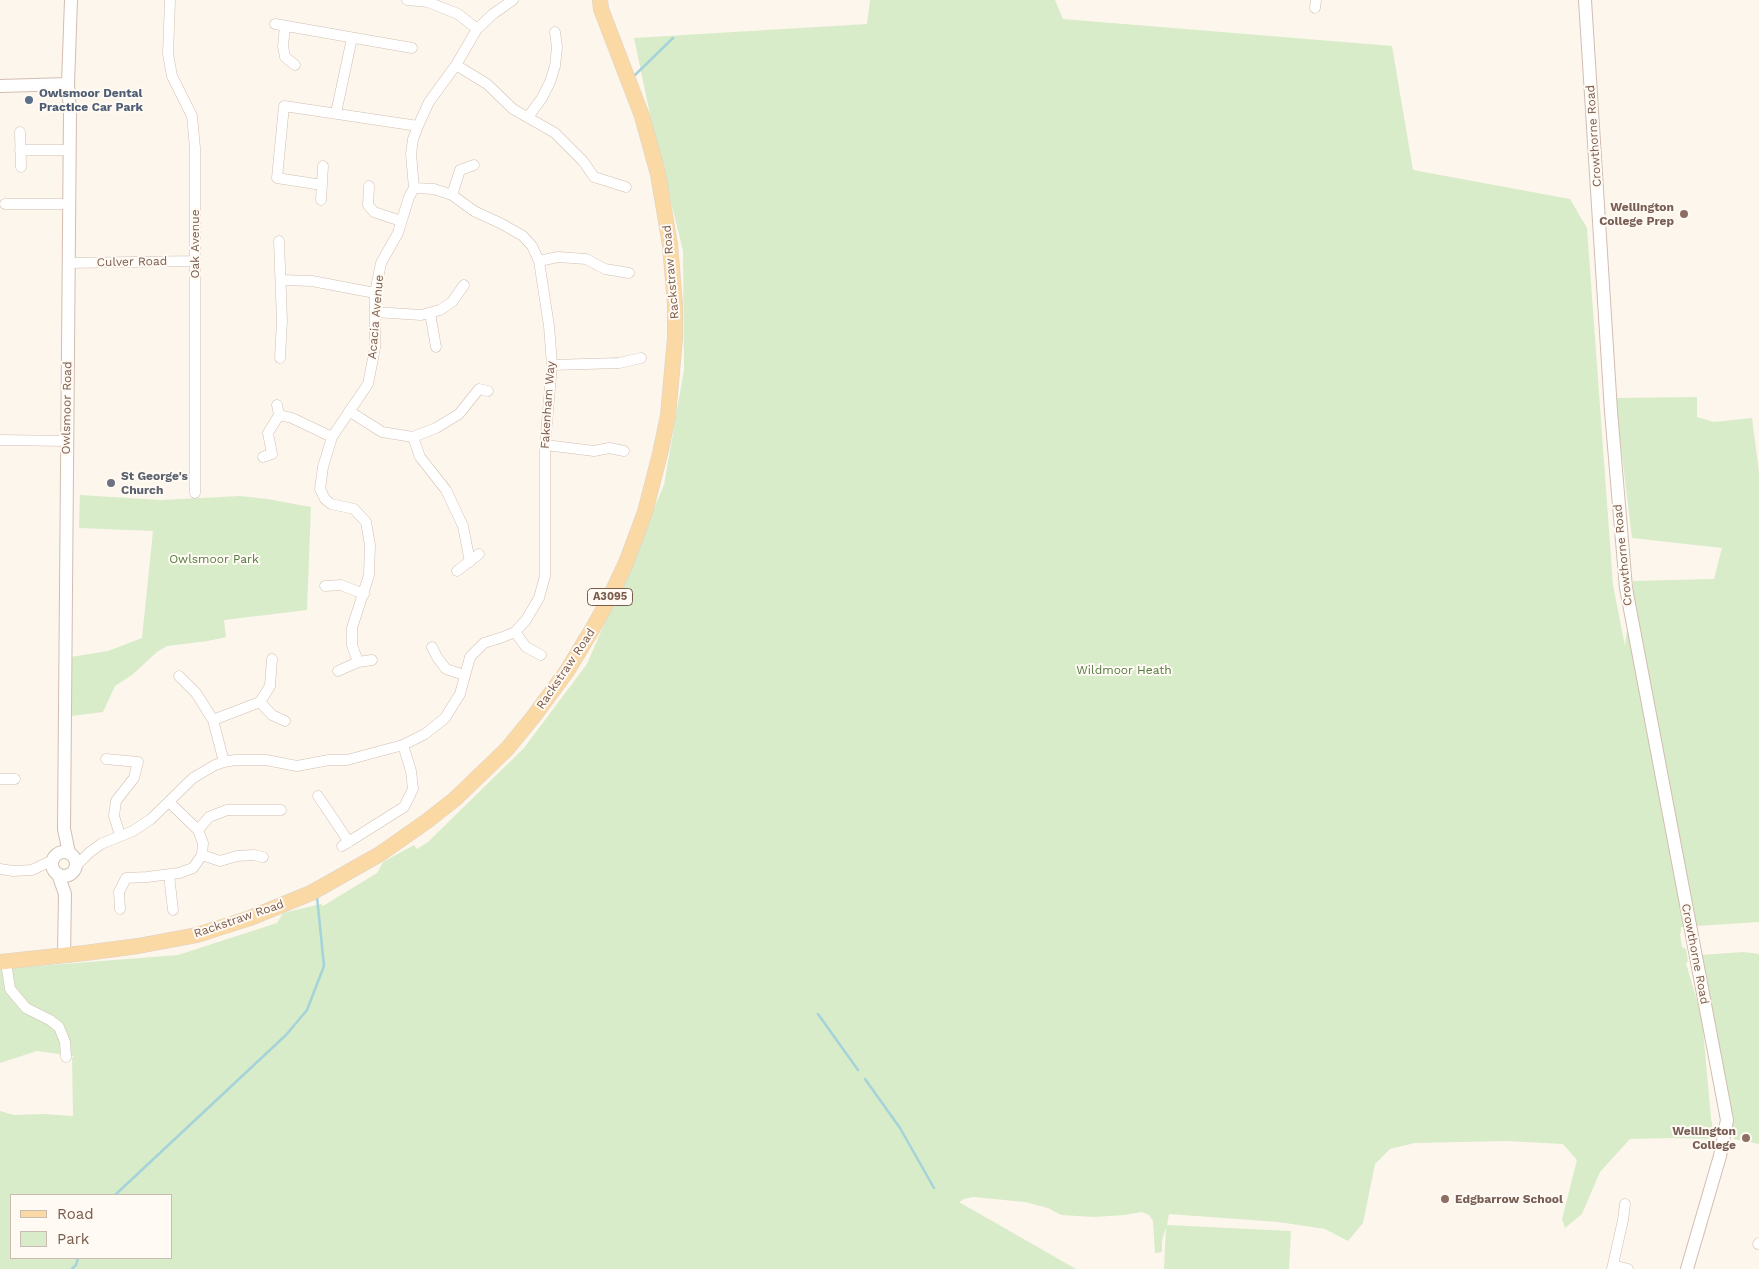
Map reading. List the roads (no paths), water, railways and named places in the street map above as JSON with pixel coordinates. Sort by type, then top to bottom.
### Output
[{"type":"main road","name":"Rackstraw Road","points":[[3,962],[64,956],[168,941],[233,924],[311,893],[367,863],[448,805],[507,749],[552,692],[593,628],[626,563],[645,512],[654,479],[671,389],[675,323],[670,245],[658,174],[638,104],[599,3]]},
{"type":"street","name":"Owlsmoor Road","points":[[70,854],[65,838],[64,817],[70,111],[68,84],[71,0]]},
{"type":"street","name":"Oak Avenue","points":[[170,0],[168,54],[172,76],[192,116],[195,148],[195,493]]},
{"type":"street","points":[[407,0],[428,1],[458,14],[477,29]]},
{"type":"street","name":"Acacia Avenue","points":[[358,662],[352,645],[352,628],[369,575],[370,545],[366,522],[354,509],[331,504],[325,499],[320,489],[323,466],[332,437],[368,384],[375,348],[376,293],[381,263],[398,233],[408,197],[414,188],[411,154],[413,139],[418,126],[429,102],[456,65],[477,29],[493,14],[514,0]]},
{"type":"street","name":"Crowthorne Road","points":[[1585,0],[1610,402],[1623,566],[1629,610],[1727,1120],[1708,1198],[1687,1269]]},
{"type":"street","points":[[295,66],[285,57],[280,25],[412,48]]},
{"type":"street","points":[[528,117],[542,98],[552,74],[556,47],[555,32]]},
{"type":"street","points":[[336,113],[352,38]]},
{"type":"street","points":[[456,65],[487,84],[513,109],[555,133],[583,160],[594,177],[626,187]]},
{"type":"street","points":[[0,86],[68,84]]},
{"type":"street","points":[[322,186],[277,178],[284,106],[418,126]]},
{"type":"street","points":[[20,132],[21,168]]},
{"type":"street","points":[[20,150],[69,150]]},
{"type":"street","points":[[452,195],[460,170],[474,165]]},
{"type":"street","points":[[321,200],[323,166]]},
{"type":"street","points":[[369,186],[368,205],[374,212],[401,221]]},
{"type":"street","name":"Fakenham Way","points":[[414,188],[434,189],[452,195],[474,211],[523,236],[532,246],[539,260],[550,326],[552,365],[545,445],[545,576],[539,598],[526,620],[515,632]]},
{"type":"street","points":[[5,204],[69,204]]},
{"type":"street","points":[[279,241],[282,330],[280,358]]},
{"type":"street","points":[[539,260],[558,257],[586,259],[605,269],[630,274]]},
{"type":"street","name":"Culver Road","points":[[68,263],[195,261]]},
{"type":"street","points":[[281,280],[312,281],[376,293]]},
{"type":"street","points":[[375,312],[421,315],[440,310],[452,302],[464,285]]},
{"type":"street","points":[[430,313],[436,346]]},
{"type":"street","points":[[552,365],[595,365],[619,363],[641,358]]},
{"type":"street","points":[[349,411],[382,432],[413,437],[436,428],[459,414],[479,389],[488,390]]},
{"type":"street","points":[[262,457],[272,454],[268,432],[278,410],[332,437]]},
{"type":"street","points":[[413,437],[420,457],[446,490],[463,526],[470,562]]},
{"type":"street","points":[[0,440],[67,441]]},
{"type":"street","points":[[545,445],[594,450],[609,448],[624,452]]},
{"type":"street","points":[[457,571],[479,554]]},
{"type":"street","points":[[325,586],[340,585],[364,594]]},
{"type":"street","points":[[56,866],[65,876],[75,869],[90,852],[120,835],[134,831],[151,819],[193,778],[204,770],[224,762],[266,760],[297,766],[329,760],[348,760],[403,745],[426,734],[444,718],[460,694],[470,657],[484,642],[515,632],[526,647],[541,654]]},
{"type":"street","points":[[432,647],[446,669],[464,675]]},
{"type":"street","points":[[213,720],[260,702],[270,686],[272,659]]},
{"type":"street","points":[[338,671],[358,662],[372,660]]},
{"type":"street","points":[[179,676],[196,693],[213,720],[224,762]]},
{"type":"street","points":[[260,702],[272,715],[285,721]]},
{"type":"street","points":[[318,796],[345,844],[404,807],[413,789],[411,771],[403,745]]},
{"type":"street","points":[[106,759],[138,762],[134,778],[116,801],[114,816],[120,835]]},
{"type":"street","points":[[0,779],[15,779]]},
{"type":"street","points":[[120,909],[119,892],[126,878],[179,874],[193,868],[202,856],[203,843],[198,830],[169,802]]},
{"type":"street","points":[[198,830],[209,817],[227,810],[282,810]]},
{"type":"street","name":"Owlsmoor Road","points":[[56,866],[64,817]]},
{"type":"street","points":[[64,956],[65,894],[56,866],[62,853],[90,852]]},
{"type":"street","points":[[65,894],[75,869],[75,860],[70,854]]},
{"type":"street","points":[[202,856],[220,861],[237,856],[254,855],[263,857]]},
{"type":"street","points":[[0,869],[13,871],[32,870],[56,866]]},
{"type":"street","points":[[169,875],[173,910]]},
{"type":"street","points":[[3,962],[10,989],[26,1008],[50,1020],[59,1027],[65,1042],[66,1057]]},
{"type":"street","points":[[1625,1204],[1612,1267],[1628,1269]]},
{"type":"waterway","points":[[635,75],[673,38]]},
{"type":"waterway","points":[[116,1194],[286,1035],[307,1010],[324,966],[317,897]]},
{"type":"waterway","points":[[818,1014],[858,1070]]},
{"type":"waterway","points":[[865,1079],[900,1128],[934,1188]]},
{"type":"waterway","points":[[72,1269],[78,1259]]},
{"type":"place","name":"Owlsmoor Dental Practice Car Park","points":[[29,100]]},
{"type":"place","name":"Wellington College Prep","points":[[1684,214]]},
{"type":"place","name":"St George's Church","points":[[111,483]]},
{"type":"place","name":"Wellington College","points":[[1746,1138]]},
{"type":"place","name":"Edgbarrow School","points":[[1445,1199]]},
{"type":"park label","name":"Owlsmoor Park","points":[[214,559]]},
{"type":"park label","name":"Wildmoor Heath","points":[[1124,670]]}]
